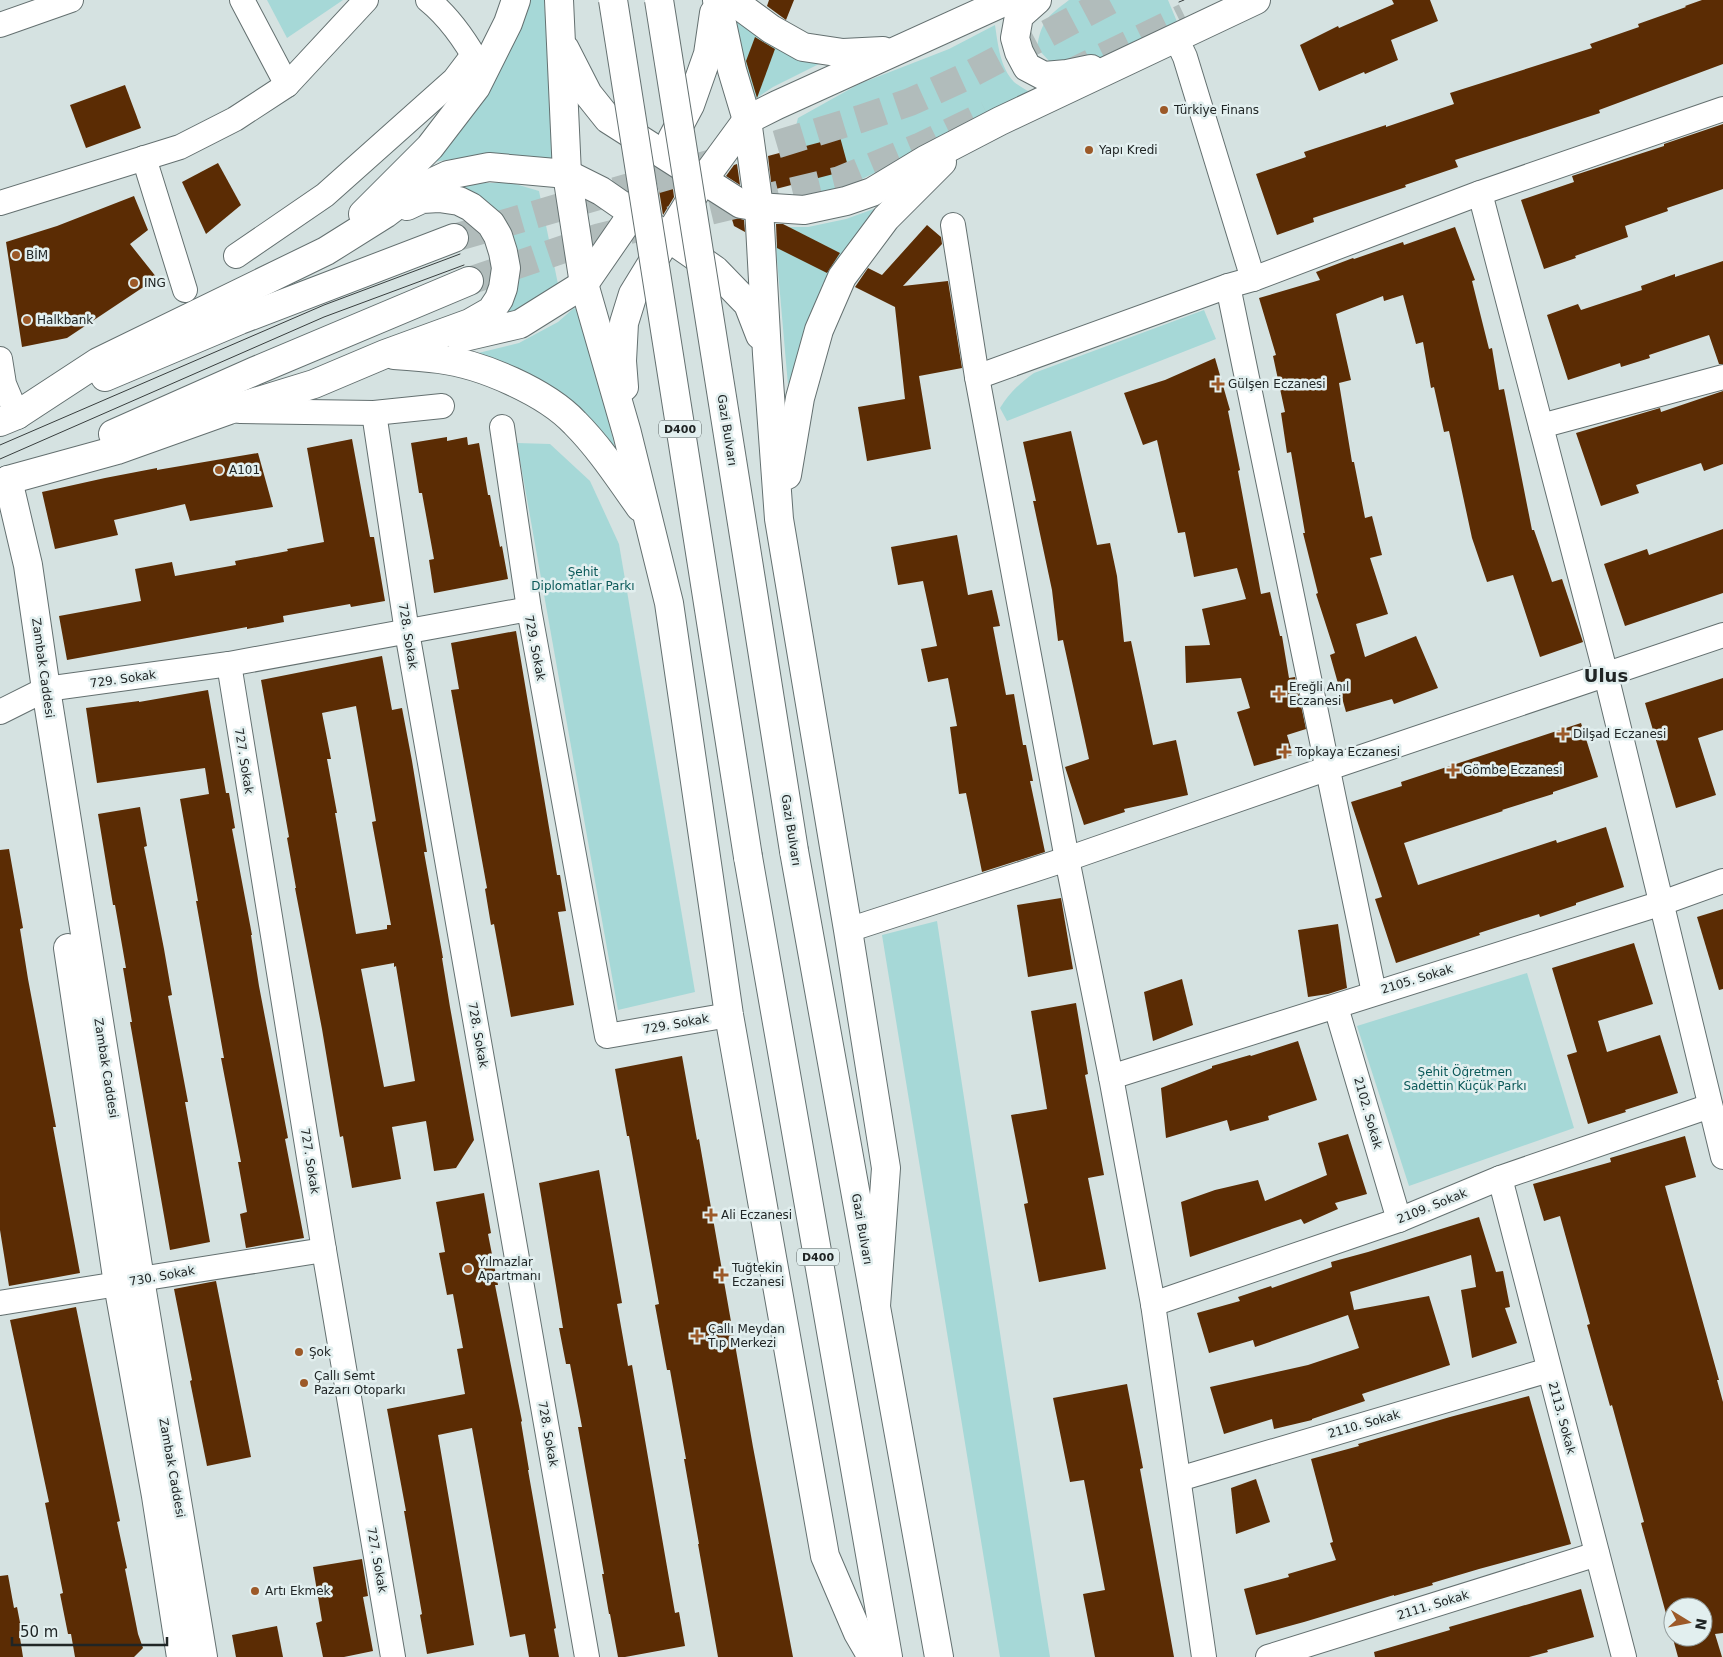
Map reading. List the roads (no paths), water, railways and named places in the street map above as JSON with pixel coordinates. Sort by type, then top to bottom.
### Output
[{"type":"main road","points":[[326,250],[430,146],[476,87],[478,63],[508,23],[516,0]]},
{"type":"main road","points":[[560,0],[567,174],[584,284],[650,520],[669,603],[729,1015],[825,1556],[858,1633],[872,1657]]},
{"type":"main road","name":"D400","points":[[613,0],[748,858],[888,1657]]},
{"type":"main road","name":"Gazi Bulvarı","points":[[659,0],[794,851],[939,1657]]},
{"type":"main road","points":[[716,0],[732,70],[747,120],[759,207],[779,519],[886,1168],[876,1306]]},
{"type":"main road","points":[[385,354],[520,324],[584,284],[633,213],[690,105],[708,54],[716,0]]},
{"type":"main road","points":[[734,0],[771,29],[803,47],[843,52],[881,51],[909,45]]},
{"type":"main road","points":[[626,433],[622,361],[624,323],[633,294],[703,180],[747,120],[1008,0]]},
{"type":"main road","points":[[1037,0],[1019,16],[1016,38],[1019,52],[1028,67],[1044,76],[1067,74],[1131,60]]},
{"type":"main road","points":[[561,41],[588,94],[608,119],[740,204],[804,210],[846,201],[872,192],[925,160],[1000,121],[1131,60],[1221,0]]},
{"type":"main road","points":[[1181,27],[1256,0]]},
{"type":"main road","points":[[779,519],[800,398],[819,330],[842,277],[886,218],[964,140]]},
{"type":"main road","points":[[9,419],[98,362],[326,250],[385,214],[418,190],[448,175],[490,167],[567,174],[601,191],[714,270],[748,304],[767,354]]},
{"type":"main road","points":[[4,481],[116,450],[229,410],[314,384],[385,354],[470,323],[491,311],[501,294],[506,268],[498,236],[491,224],[470,207],[459,201],[439,198],[422,200],[385,214]]},
{"type":"main road","points":[[9,419],[240,320],[454,238]]},
{"type":"main road","points":[[4,481],[255,371],[469,281]]},
{"type":"main road","points":[[385,354],[441,359],[506,379],[542,396],[574,422],[606,460],[650,520]]},
{"type":"main road","name":"Zambak Caddesi","points":[[4,481],[28,565],[39,693]]},
{"type":"main road","name":"Zambak Caddesi","points":[[0,516],[14,556],[39,693],[129,1281],[156,1496],[181,1657]]},
{"type":"main road","name":"Zambak Caddesi","points":[[129,1281],[203,1657]]},
{"type":"street","points":[[0,25],[71,0]]},
{"type":"street","points":[[242,0],[288,85]]},
{"type":"street","points":[[0,203],[180,147],[235,120],[288,85],[366,0]]},
{"type":"street","points":[[236,256],[325,195],[454,80],[478,63],[436,6],[428,0]]},
{"type":"street","points":[[1181,27],[1185,57],[1253,279]]},
{"type":"street","points":[[976,377],[1228,286],[1253,279],[1480,193],[1723,109]]},
{"type":"street","points":[[144,158],[185,290]]},
{"type":"street","points":[[1480,193],[1606,674],[1723,1157]]},
{"type":"street","points":[[952,225],[976,377],[1153,1304],[1204,1657]]},
{"type":"street","points":[[1228,286],[1326,769],[1374,993]]},
{"type":"street","points":[[0,359],[9,419]]},
{"type":"street","points":[[1540,426],[1723,376]]},
{"type":"street","points":[[229,410],[374,413],[442,406]]},
{"type":"street","name":"728. Sokak","points":[[374,413],[407,632],[587,1657]]},
{"type":"street","points":[[502,427],[528,609]]},
{"type":"street","name":"729. Sokak","points":[[0,712],[39,693],[229,664],[528,609],[607,1036],[729,1015]]},
{"type":"street","points":[[848,930],[1067,860],[1326,769],[1723,635]]},
{"type":"street","name":"727. Sokak","points":[[229,664],[324,1250],[393,1657]]},
{"type":"street","name":"2105. Sokak","points":[[1111,1077],[1662,903],[1723,881]]},
{"type":"street","name":"2102. Sokak","points":[[1336,1006],[1400,1220]]},
{"type":"street","name":"2109. Sokak","points":[[1153,1304],[1400,1220],[1500,1178],[1710,1106]]},
{"type":"street","name":"2113. Sokak","points":[[1500,1178],[1624,1657]]},
{"type":"street","name":"730. Sokak","points":[[0,1303],[324,1250]]},
{"type":"street","name":"2110. Sokak","points":[[1179,1479],[1549,1370]]},
{"type":"street","name":"2111. Sokak","points":[[1268,1657],[1598,1554]]},
{"type":"tunnel","points":[[454,238],[778,144],[910,102],[963,78],[1111,0]]},
{"type":"tunnel","points":[[1066,75],[1185,17]]},
{"type":"tunnel","points":[[469,281],[600,237],[840,180],[919,147],[987,114]]},
{"type":"tram line","points":[[1179,2],[1184,0]]},
{"type":"tram line","points":[[0,445],[324,305],[460,254]]},
{"type":"tram line","points":[[0,459],[324,317],[464,265]]},
{"type":"place","name":"Türkiye Finans","points":[[1164,110]]},
{"type":"place","name":"Yapı Kredi","points":[[1089,150]]},
{"type":"place","name":"BİM","points":[[16,255]]},
{"type":"place","name":"ING","points":[[134,283]]},
{"type":"place","name":"Halkbank","points":[[27,320]]},
{"type":"place","name":"Gülşen Eczanesi","points":[[1218,384]]},
{"type":"place","name":"A101","points":[[219,470]]},
{"type":"place","name":"Ereğli Anıl Eczanesi","points":[[1279,694]]},
{"type":"place","name":"Dilşad Eczanesi","points":[[1563,734]]},
{"type":"place","name":"Topkaya Eczanesi","points":[[1285,752]]},
{"type":"place","name":"Gömbe Eczanesi","points":[[1453,770]]},
{"type":"place","name":"Ali Eczanesi","points":[[711,1215]]},
{"type":"place","name":"Yılmazlar Apartmanı","points":[[468,1269]]},
{"type":"place","name":"Tuğtekin Eczanesi","points":[[722,1275]]},
{"type":"place","name":"Çallı Meydan Tıp Merkezi","points":[[697,1336]]},
{"type":"place","name":"Şok","points":[[299,1352]]},
{"type":"place","name":"Çallı Semt Pazarı Otoparkı","points":[[304,1383]]},
{"type":"place","name":"Artı Ekmek","points":[[255,1591]]},
{"type":"district","name":"Ulus","points":[[1606,675]]},
{"type":"park label","name":"Şehit Diplomatlar Parkı","points":[[583,579]]},
{"type":"park label","name":"Şehit Öğretmen Sadettin Küçük Parkı","points":[[1465,1079]]}]
